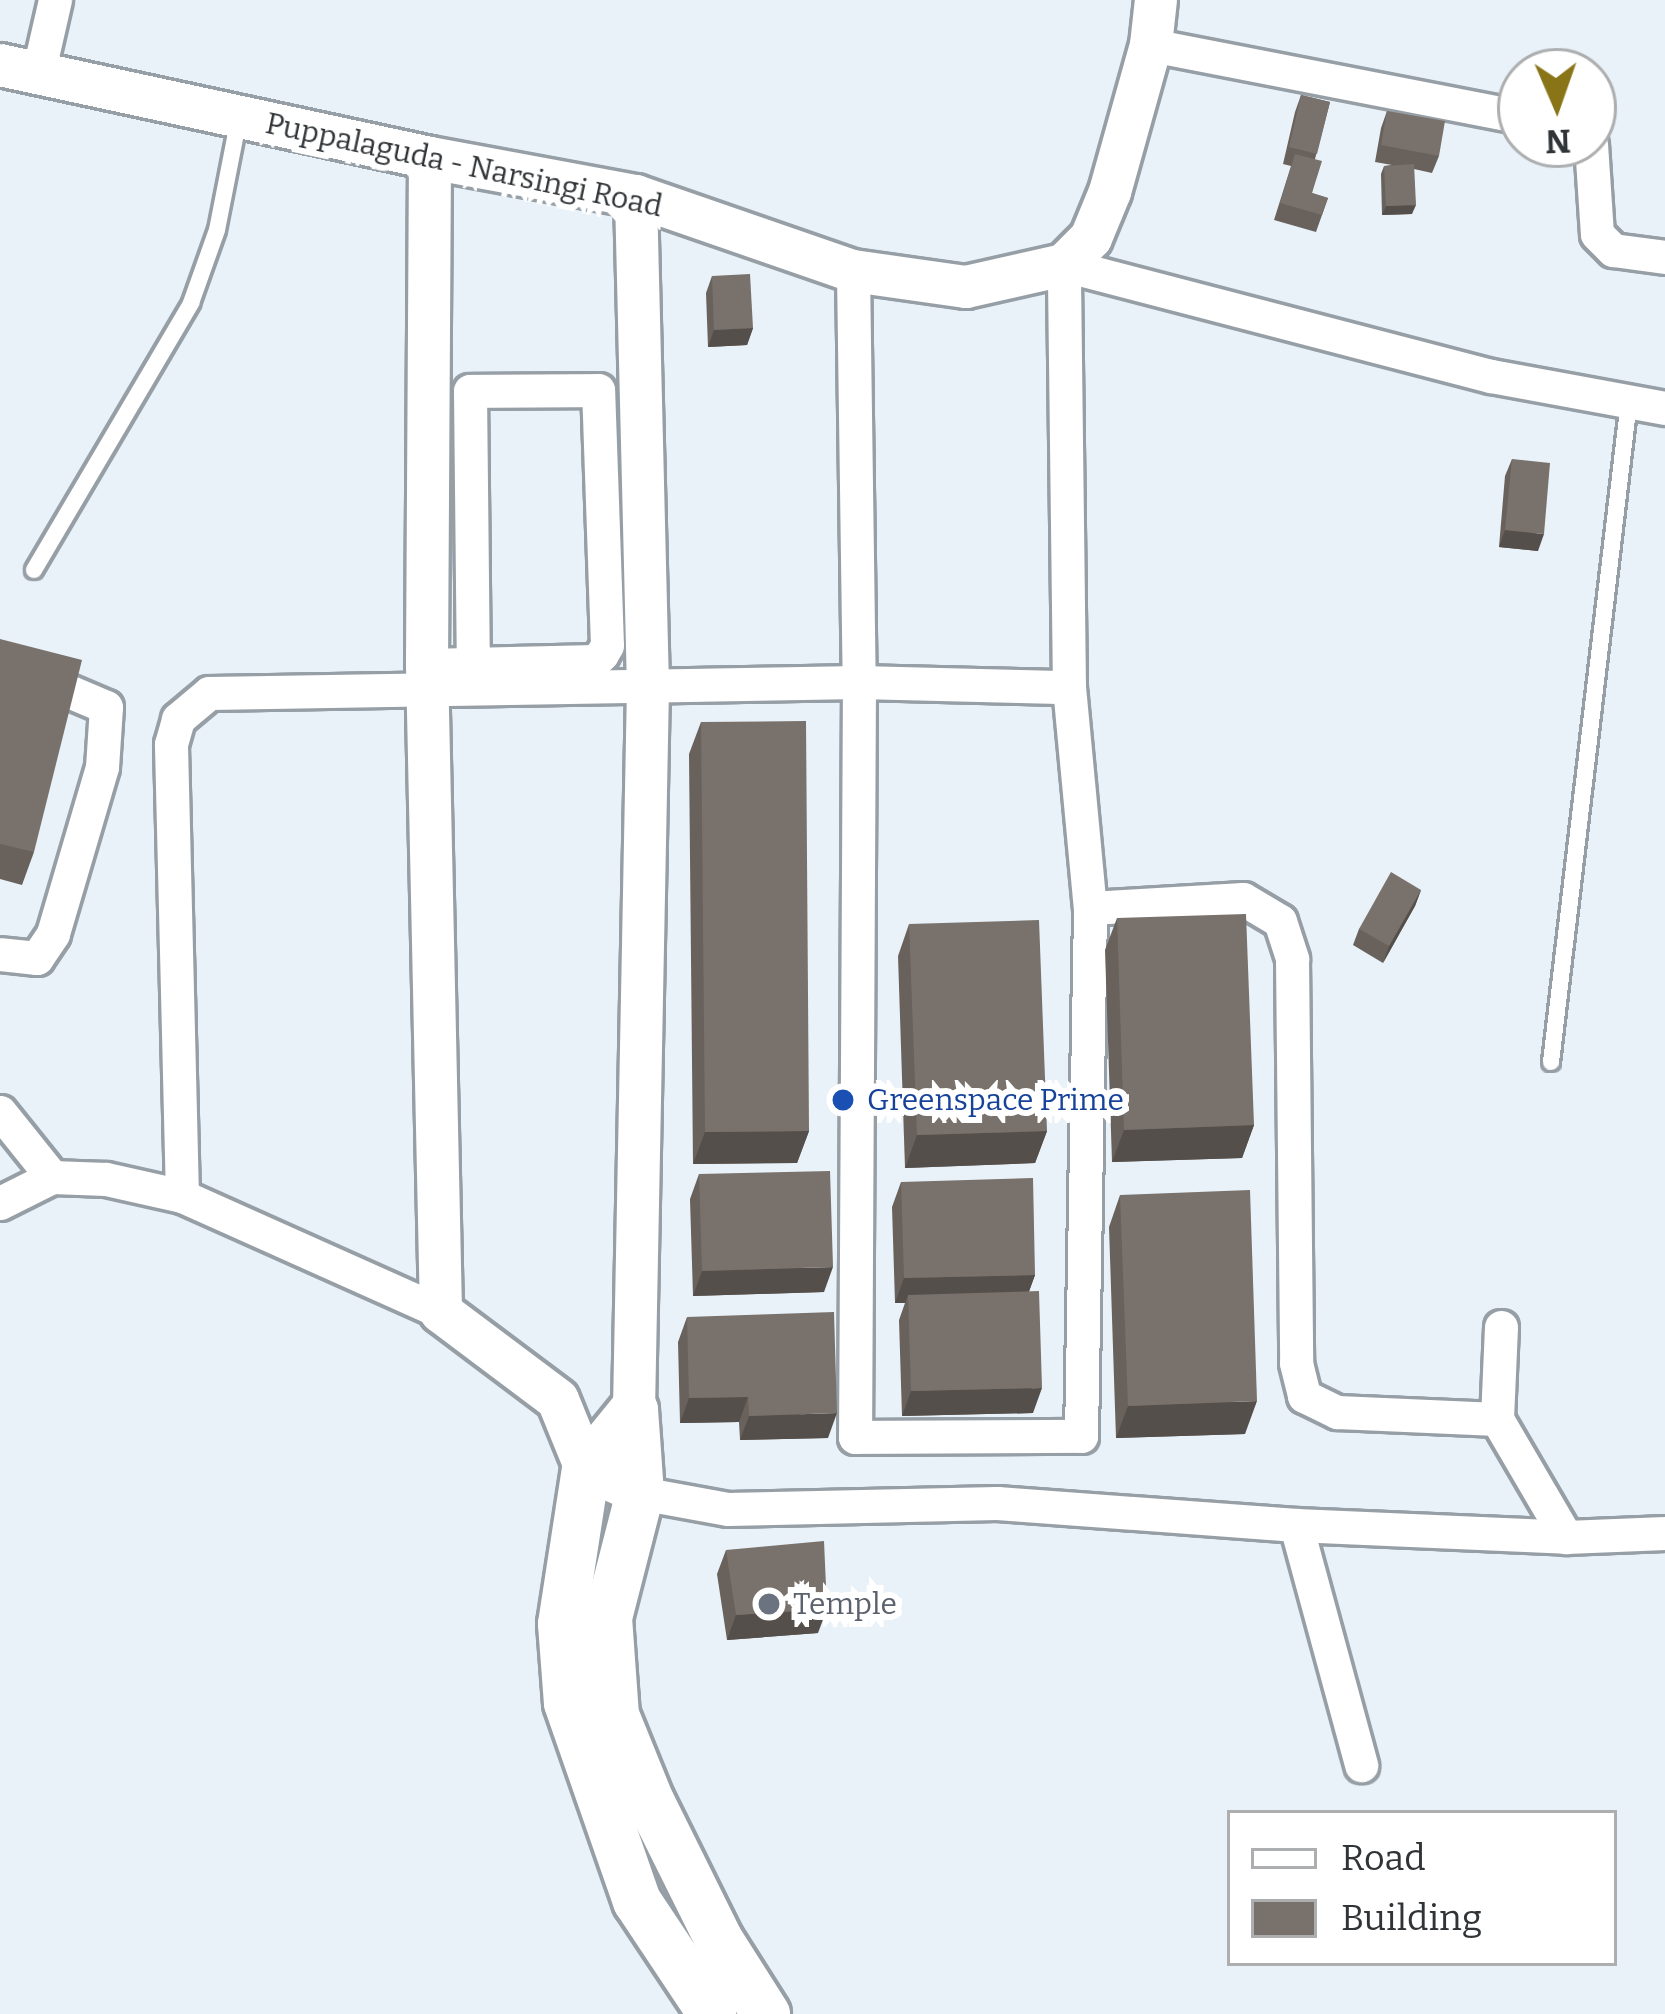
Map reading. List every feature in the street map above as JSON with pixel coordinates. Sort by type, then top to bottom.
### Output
[{"type":"main road","points":[[634,1411],[586,1469],[562,1624],[568,1703],[637,1901],[712,2014]]},
{"type":"main road","points":[[634,1411],[640,1493],[608,1618],[616,1715],[650,1801],[719,1940],[766,2014]]},
{"type":"street","points":[[19,69],[55,0]]},
{"type":"street","points":[[854,271],[859,682],[855,1437],[1081,1436],[1090,908],[1069,688],[1064,265],[1091,238],[1110,193],[1150,45],[1156,0]]},
{"type":"street","points":[[1150,45],[1497,111]]},
{"type":"street","name":"Puppalaguda - Narsingi Road","points":[[19,69],[430,158],[636,196],[854,271],[966,286],[1064,265]]},
{"type":"street","points":[[430,158],[428,677],[441,1312]]},
{"type":"street","points":[[1593,168],[1597,235],[1613,250],[1665,257]]},
{"type":"street","points":[[634,1411],[648,688],[636,196]]},
{"type":"street","points":[[1064,265],[1491,376],[1665,408]]},
{"type":"street","points":[[428,677],[473,664],[595,661],[607,645],[598,390],[470,391],[473,664]]},
{"type":"street","points":[[0,662],[106,706],[102,767],[53,934],[37,958],[0,954]]},
{"type":"street","points":[[182,1196],[171,764],[178,718],[209,693],[428,677],[648,688],[859,682],[1069,688]]},
{"type":"street","points":[[1090,908],[1243,899],[1280,921],[1292,959],[1296,1363],[1304,1396],[1337,1412],[1497,1420]]},
{"type":"street","points":[[0,1112],[52,1177]]},
{"type":"street","points":[[0,1203],[52,1177],[106,1178],[182,1196],[441,1312],[558,1400],[586,1469],[640,1493],[728,1509],[997,1503],[1297,1525],[1566,1537],[1665,1533]]},
{"type":"street","points":[[1501,1327],[1497,1420],[1566,1537]]},
{"type":"street","points":[[1297,1525],[1361,1765]]},
{"type":"lane","points":[[34,569],[91,482],[191,303],[218,230],[240,118]]},
{"type":"lane","points":[[1551,1062],[1629,401]]},
{"type":"building","points":[[1301,95],[1330,102],[1317,154],[1289,147]]},
{"type":"building","points":[[1387,111],[1445,121],[1439,156],[1381,145]]},
{"type":"building","points":[[1295,154],[1322,161],[1312,193],[1328,198],[1322,215],[1280,203]]},
{"type":"building","points":[[1414,164],[1416,205],[1386,206],[1384,166]]},
{"type":"building","points":[[750,274],[753,328],[714,330],[712,276]]},
{"type":"building","points":[[1512,459],[1550,463],[1544,534],[1505,530]]},
{"type":"building","points":[[0,639],[82,660],[34,852],[0,844]]},
{"type":"building","points":[[806,721],[809,1131],[705,1132],[701,722]]},
{"type":"building","points":[[1391,872],[1421,890],[1389,946],[1359,929]]},
{"type":"building","points":[[1246,914],[1254,1125],[1124,1130],[1117,918]]},
{"type":"building","points":[[1039,920],[1047,1131],[917,1135],[909,924]]},
{"type":"building","points":[[830,1171],[833,1267],[702,1271],[699,1174]]},
{"type":"building","points":[[1033,1178],[1035,1275],[904,1278],[901,1182]]},
{"type":"building","points":[[1250,1190],[1257,1401],[1128,1406],[1120,1195]]},
{"type":"building","points":[[1039,1291],[1042,1388],[911,1391],[908,1295]]},
{"type":"building","points":[[834,1312],[837,1413],[749,1416],[748,1397],[689,1398],[687,1317]]},
{"type":"building","points":[[824,1541],[827,1609],[736,1615],[726,1550]]},
{"type":"place","name":"Greenspace Prime","points":[[843,1100]]},
{"type":"place","name":"Temple","points":[[769,1604]]}]
